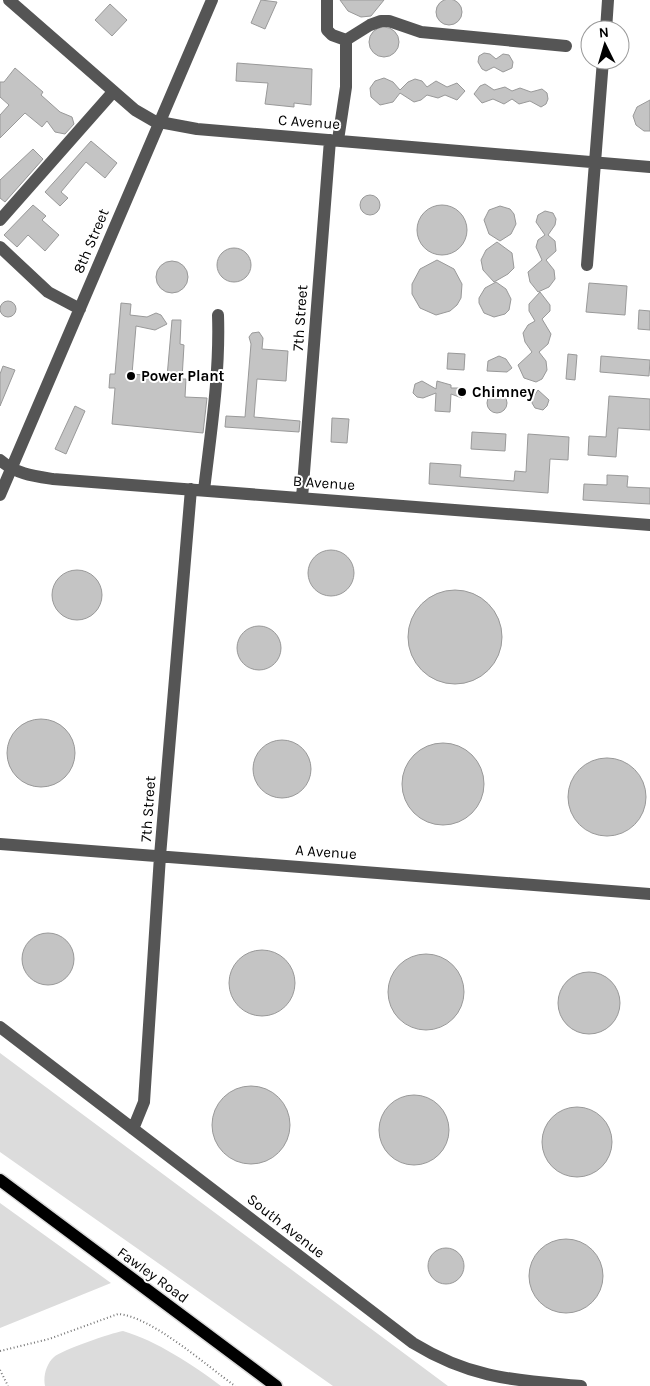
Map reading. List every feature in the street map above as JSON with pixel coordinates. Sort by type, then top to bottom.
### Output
[{"type":"main road","name":"Fawley Road","points":[[0,1180],[5,1188],[276,1386]]},
{"type":"lane","points":[[0,6],[8,0]]},
{"type":"lane","name":"C Avenue","points":[[8,0],[142,116],[159,122],[196,129],[650,167]]},
{"type":"lane","name":"8th Street","points":[[0,495],[212,0]]},
{"type":"lane","points":[[327,0],[327,30],[332,35],[346,40],[370,25],[381,21],[389,21],[421,32],[566,46]]},
{"type":"lane","points":[[607,20],[608,0]]},
{"type":"lane","name":"7th Street","points":[[302,498],[334,140],[346,87],[346,40]]},
{"type":"lane","points":[[587,265],[602,70]]},
{"type":"lane","points":[[0,220],[113,92]]},
{"type":"lane","points":[[0,247],[48,292],[80,309]]},
{"type":"lane","name":"7th Street","points":[[133,1129],[144,1102],[160,856],[197,489],[220,352],[218,315]]},
{"type":"lane","name":"B Avenue","points":[[0,460],[11,469],[25,474],[53,479],[650,525]]},
{"type":"lane","name":"A Avenue","points":[[0,844],[650,894]]},
{"type":"lane","name":"South Avenue","points":[[0,1027],[413,1343],[441,1360],[469,1371],[499,1378],[581,1386]]},
{"type":"path","points":[[0,1351],[49,1338],[118,1314],[130,1315],[171,1339],[234,1386]]},
{"type":"path","points":[[0,1370],[8,1386]]},
{"type":"shaded area","points":[[0,1053],[448,1386],[333,1386],[0,1152]]},
{"type":"shaded area","points":[[0,1203],[111,1283],[0,1328]]},
{"type":"shaded area","points":[[123,1331],[174,1354],[221,1386],[45,1386],[46,1371],[54,1357],[87,1342]]},
{"type":"building","points":[[449,-1],[459,2],[462,12],[459,22],[449,25],[439,22],[436,12],[439,2]]},
{"type":"building","points":[[261,0],[277,2],[265,29],[251,23]]},
{"type":"building","points":[[340,0],[384,0],[371,16],[361,17],[348,11]]},
{"type":"building","points":[[110,4],[127,20],[112,36],[95,20]]},
{"type":"building","points":[[384,27],[394,32],[399,42],[394,52],[384,57],[374,52],[369,42],[374,32]]},
{"type":"building","points":[[484,53],[490,54],[496,59],[503,54],[509,55],[513,62],[512,68],[503,72],[494,67],[486,71],[482,69],[478,62],[479,56]]},
{"type":"building","points":[[237,63],[312,69],[311,105],[294,103],[294,107],[265,104],[268,83],[236,81]]},
{"type":"building","points":[[15,68],[43,92],[41,95],[60,112],[72,117],[74,124],[65,134],[55,132],[47,121],[42,127],[25,113],[0,138],[0,115],[9,105],[0,97],[0,82],[4,82]]},
{"type":"building","points":[[384,78],[393,82],[400,90],[408,82],[415,79],[422,81],[427,87],[436,81],[447,87],[457,83],[465,91],[457,100],[445,95],[438,98],[427,95],[421,100],[414,102],[400,93],[393,102],[380,105],[371,97],[370,88],[375,81]]},
{"type":"building","points":[[485,84],[494,90],[505,87],[512,91],[520,88],[531,92],[542,89],[547,93],[548,99],[546,104],[541,107],[530,101],[519,104],[512,99],[504,104],[493,99],[482,103],[474,94],[480,86]]},
{"type":"building","points":[[650,100],[650,131],[644,131],[636,125],[633,116],[637,107]]},
{"type":"building","points":[[91,141],[117,163],[105,178],[86,162],[61,192],[68,198],[60,206],[45,192]]},
{"type":"building","points":[[33,149],[43,159],[5,202],[0,198],[0,180]]},
{"type":"building","points":[[370,195],[377,198],[380,205],[377,212],[370,215],[363,212],[360,205],[363,198]]},
{"type":"building","points":[[33,205],[46,216],[42,220],[59,235],[45,251],[28,235],[17,247],[4,235]]},
{"type":"building","points":[[442,205],[451,207],[462,216],[467,230],[465,239],[456,250],[442,255],[433,253],[422,244],[417,230],[419,221],[428,210]]},
{"type":"building","points":[[500,206],[510,209],[514,214],[516,224],[511,234],[500,241],[489,234],[484,220],[489,210]]},
{"type":"building","points":[[545,211],[553,213],[556,219],[555,225],[548,235],[555,241],[556,251],[546,260],[554,270],[555,279],[549,287],[538,292],[530,282],[528,272],[542,260],[536,247],[538,240],[545,235],[536,222],[538,215]]},
{"type":"building","points":[[497,242],[512,253],[514,268],[494,282],[483,270],[481,260],[486,250]]},
{"type":"building","points":[[234,248],[246,253],[251,265],[246,277],[234,282],[222,277],[217,265],[222,253]]},
{"type":"building","points":[[437,260],[454,269],[462,284],[461,298],[457,305],[450,311],[436,315],[420,308],[412,294],[412,284],[420,269]]},
{"type":"building","points":[[172,261],[178,262],[183,266],[187,271],[187,283],[183,288],[178,292],[172,293],[166,292],[161,288],[157,283],[156,277],[157,271],[161,266],[166,262]]},
{"type":"building","points":[[496,282],[506,289],[511,299],[509,310],[505,314],[494,317],[484,313],[479,303],[479,298],[485,288]]},
{"type":"building","points":[[589,283],[627,286],[625,315],[586,312]]},
{"type":"building","points":[[540,292],[550,305],[550,311],[542,319],[551,334],[548,344],[539,352],[546,361],[547,370],[542,379],[536,382],[524,378],[518,365],[532,352],[525,342],[523,333],[528,325],[535,321],[529,311],[529,304]]},
{"type":"building","points":[[5,301],[11,301],[16,306],[14,315],[5,317],[0,312],[0,306]]},
{"type":"building","name":"Power Plant","points":[[121,303],[131,304],[130,315],[147,317],[156,313],[161,315],[167,324],[155,330],[136,326],[132,374],[167,377],[172,320],[181,320],[180,344],[184,345],[182,379],[186,379],[185,397],[207,398],[203,433],[112,424],[115,388],[109,388],[110,374],[115,374]]},
{"type":"building","points":[[639,310],[650,311],[650,330],[638,329]]},
{"type":"building","points":[[259,332],[263,338],[262,349],[288,351],[286,381],[257,379],[254,417],[300,421],[299,432],[225,427],[226,416],[245,417],[251,344],[249,337],[252,333]]},
{"type":"building","points":[[448,353],[465,354],[464,370],[447,369]]},
{"type":"building","points":[[568,354],[577,355],[575,380],[566,379]]},
{"type":"building","points":[[499,356],[506,359],[512,368],[507,372],[487,371],[488,361]]},
{"type":"building","points":[[601,356],[650,360],[649,376],[600,372]]},
{"type":"building","points":[[3,366],[15,370],[0,406],[0,374]]},
{"type":"building","points":[[422,381],[436,389],[437,381],[451,385],[451,388],[464,388],[467,393],[462,398],[451,394],[450,412],[435,411],[436,393],[423,398],[417,397],[413,393],[415,384]]},
{"type":"building","points":[[538,390],[549,400],[543,410],[535,408],[532,403]]},
{"type":"building","points":[[497,393],[504,396],[507,403],[504,410],[497,413],[490,410],[487,403],[490,396]]},
{"type":"building","points":[[609,396],[650,399],[650,430],[618,428],[616,457],[588,455],[589,436],[606,437]]},
{"type":"building","points":[[75,406],[85,411],[66,454],[55,449]]},
{"type":"building","points":[[332,418],[349,419],[347,443],[331,442]]},
{"type":"building","points":[[472,432],[506,434],[505,451],[471,449]]},
{"type":"building","points":[[528,434],[569,437],[568,460],[550,459],[548,493],[429,484],[430,463],[461,465],[460,477],[514,481],[515,471],[526,472]]},
{"type":"building","points":[[607,475],[628,476],[627,487],[650,488],[650,504],[583,500],[584,484],[607,485]]},
{"type":"building","points":[[327,550],[335,550],[344,554],[350,560],[354,573],[350,586],[344,592],[335,596],[327,596],[318,592],[312,586],[308,577],[308,569],[312,560],[318,554]]},
{"type":"building","points":[[82,570],[95,577],[101,585],[101,605],[95,613],[87,619],[72,620],[59,613],[53,605],[52,590],[59,577],[67,571]]},
{"type":"building","points":[[455,590],[473,593],[488,604],[499,619],[502,637],[499,655],[488,670],[473,681],[455,684],[437,681],[422,670],[411,655],[408,637],[411,619],[422,604],[437,593]]},
{"type":"building","points":[[263,626],[275,632],[280,639],[280,657],[275,664],[268,669],[255,670],[247,667],[240,660],[237,644],[240,636],[247,629]]},
{"type":"building","points":[[34,719],[48,719],[60,724],[70,734],[75,746],[75,760],[70,772],[60,782],[48,787],[34,787],[22,782],[12,772],[7,760],[7,746],[12,734],[22,724]]},
{"type":"building","points":[[282,740],[293,742],[306,753],[311,769],[309,780],[298,793],[282,798],[271,796],[258,785],[253,769],[255,758],[266,745]]},
{"type":"building","points":[[443,743],[459,747],[472,755],[480,768],[484,784],[480,800],[472,813],[459,821],[443,825],[427,821],[414,813],[406,800],[402,784],[406,768],[414,755],[427,747]]},
{"type":"building","points":[[607,758],[622,761],[635,769],[643,782],[646,797],[643,812],[635,825],[622,833],[607,836],[592,833],[579,825],[571,812],[568,797],[571,782],[579,769],[592,761]]},
{"type":"building","points":[[48,933],[62,937],[70,945],[74,959],[70,973],[62,981],[48,985],[34,981],[26,973],[22,959],[26,945],[34,937]]},
{"type":"building","points":[[262,950],[275,952],[290,965],[293,970],[295,983],[293,996],[280,1011],[275,1014],[262,1016],[249,1014],[234,1001],[231,996],[229,983],[231,970],[244,955],[249,952]]},
{"type":"building","points":[[419,954],[433,954],[447,960],[458,971],[464,985],[461,1007],[453,1019],[433,1030],[419,1030],[405,1024],[394,1013],[388,999],[388,985],[394,971],[405,960]]},
{"type":"building","points":[[589,972],[601,974],[611,981],[618,991],[620,1003],[618,1015],[611,1025],[601,1032],[589,1034],[577,1032],[567,1025],[560,1015],[558,1003],[560,991],[567,981],[577,974]]},
{"type":"building","points":[[251,1086],[266,1089],[283,1103],[287,1110],[290,1125],[287,1140],[273,1157],[266,1161],[251,1164],[236,1161],[219,1147],[215,1140],[212,1125],[215,1110],[229,1093],[236,1089]]},
{"type":"building","points":[[414,1095],[427,1098],[439,1105],[446,1117],[449,1130],[446,1143],[439,1155],[427,1162],[414,1165],[401,1162],[389,1155],[382,1143],[379,1130],[382,1117],[389,1105],[401,1098]]},
{"type":"building","points":[[577,1107],[590,1110],[602,1117],[609,1129],[612,1142],[609,1155],[602,1167],[590,1174],[577,1177],[564,1174],[552,1167],[545,1155],[542,1142],[545,1129],[552,1117],[564,1110]]},
{"type":"building","points":[[566,1239],[587,1245],[597,1255],[603,1276],[597,1297],[587,1307],[566,1313],[545,1307],[535,1297],[529,1276],[535,1255],[545,1245]]},
{"type":"building","points":[[446,1248],[459,1253],[464,1266],[459,1279],[446,1284],[433,1279],[428,1266],[433,1253]]},
{"type":"place","name":"Power Plant","points":[[131,376]]},
{"type":"place","name":"Chimney","points":[[462,392]]}]
